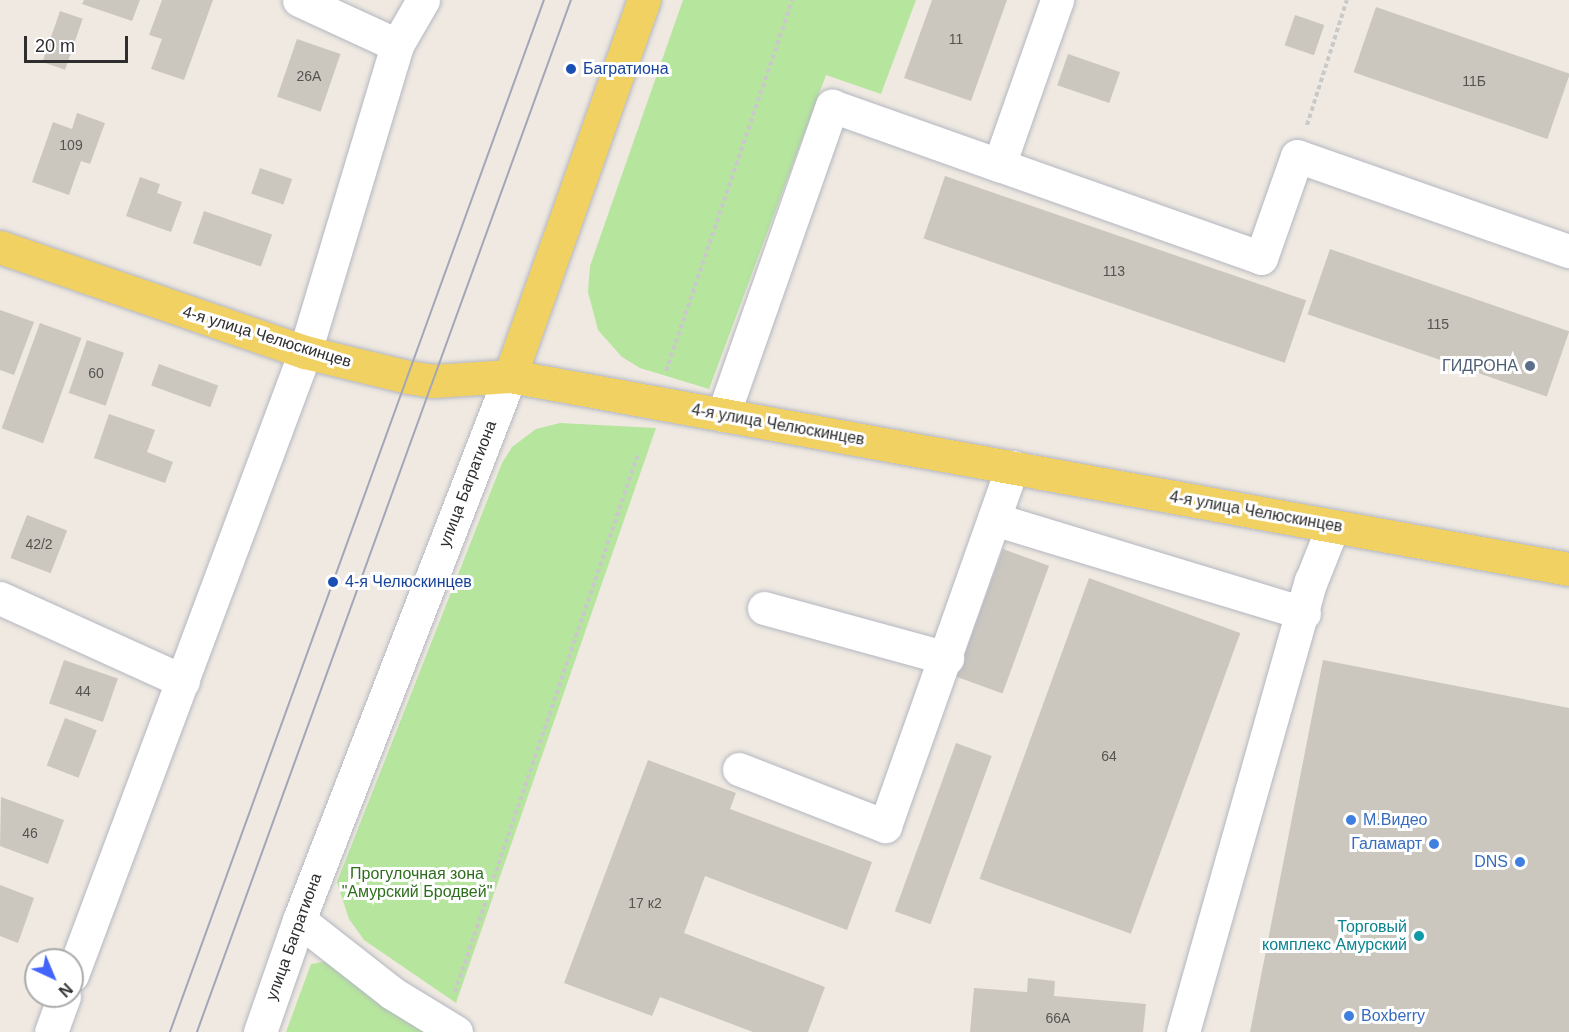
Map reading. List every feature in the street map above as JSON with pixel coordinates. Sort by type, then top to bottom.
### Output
[{"type":"main road","name":"улица Багратиона","points":[[510,376],[644,0]]},
{"type":"main road","name":"4-я улица Челюскинцев","points":[[0,248],[305,352],[433,381],[510,376],[1569,569]]},
{"type":"street","points":[[298,0],[397,45]]},
{"type":"street","points":[[82,948],[305,352],[397,45],[423,0]]},
{"type":"street","points":[[999,165],[1058,0]]},
{"type":"street","points":[[723,415],[832,106],[1261,258],[1297,156],[1569,251]]},
{"type":"street","name":"улица Багратиона","points":[[260,1032],[299,920],[510,376]]},
{"type":"street","points":[[739,769],[885,826],[1012,467]]},
{"type":"street","points":[[994,519],[1304,613]]},
{"type":"street","points":[[1184,1032],[1304,613],[1311,581],[1333,526]]},
{"type":"street","points":[[0,598],[183,681]]},
{"type":"street","points":[[764,608],[946,658]]},
{"type":"street","points":[[299,920],[392,993],[456,1032]]},
{"type":"street","points":[[51,1032],[60,1008]]},
{"type":"path","points":[[665,375],[792,0]]},
{"type":"path","points":[[1297,156],[1347,0]]},
{"type":"path","points":[[453,999],[638,454]]},
{"type":"green space","points":[[683,0],[916,0],[881,94],[826,75],[709,389],[640,368],[622,357],[598,330],[588,292],[590,266]]},
{"type":"green space","name":"Прогулочная зона \"Амурский Бродвей\"","points":[[560,423],[656,428],[456,1003],[364,940],[349,919],[337,882],[502,463],[512,447],[536,429]]},
{"type":"green space","points":[[329,961],[405,1021],[430,1032],[286,1032],[311,964]]},
{"type":"building","points":[[84,0],[140,0],[132,21],[82,4]]},
{"type":"building","points":[[162,0],[213,0],[184,80],[151,69],[162,39],[149,35]]},
{"type":"building","points":[[932,0],[1007,0],[971,101],[904,78]]},
{"type":"building","points":[[1376,7],[1569,73],[1547,139],[1354,72]]},
{"type":"building","points":[[60,11],[83,19],[65,70],[42,62]]},
{"type":"building","points":[[1295,15],[1324,25],[1314,55],[1285,45]]},
{"type":"building","points":[[297,39],[340,54],[321,112],[277,97]]},
{"type":"building","points":[[1068,54],[1120,72],[1109,103],[1057,85]]},
{"type":"building","points":[[77,113],[105,123],[90,164],[81,161],[69,195],[32,182],[53,122],[72,129]]},
{"type":"building","points":[[260,168],[292,179],[283,205],[251,194]]},
{"type":"building","points":[[945,176],[1306,300],[1285,363],[924,238]]},
{"type":"building","points":[[140,177],[160,184],[157,193],[182,202],[171,232],[126,216]]},
{"type":"building","points":[[204,211],[272,234],[261,267],[193,243]]},
{"type":"building","points":[[1330,249],[1569,331],[1547,397],[1308,314]]},
{"type":"building","points":[[0,310],[34,322],[14,375],[0,370]]},
{"type":"building","points":[[40,323],[81,338],[43,443],[2,428]]},
{"type":"building","points":[[87,340],[124,353],[106,406],[69,393]]},
{"type":"building","points":[[159,364],[218,386],[210,407],[151,386]]},
{"type":"building","points":[[109,414],[155,430],[147,452],[173,462],[165,483],[94,458]]},
{"type":"building","points":[[27,515],[67,530],[51,573],[11,558]]},
{"type":"building","points":[[1003,549],[1049,566],[1003,694],[956,677]]},
{"type":"building","points":[[1089,578],[1240,633],[1131,934],[980,879]]},
{"type":"building","points":[[64,660],[118,679],[103,722],[49,703]]},
{"type":"building","name":"Торговый комплекс Амурский","points":[[1323,660],[1569,708],[1569,1032],[1250,1032]]},
{"type":"building","points":[[65,718],[97,730],[78,778],[47,766]]},
{"type":"building","points":[[956,743],[992,756],[930,924],[895,911]]},
{"type":"building","points":[[648,760],[736,793],[730,809],[872,862],[847,930],[705,876],[684,933],[825,987],[808,1032],[753,1032],[660,997],[652,1016],[564,983]]},
{"type":"building","points":[[1,797],[64,820],[48,864],[0,846]]},
{"type":"building","points":[[0,885],[34,898],[18,943],[0,936]]},
{"type":"building","points":[[1028,978],[1055,981],[1054,996],[1146,1004],[1143,1032],[970,1032],[974,988],[1027,992]]},
{"type":"tram line","points":[[170,1032],[544,0]]},
{"type":"tram line","points":[[197,1032],[571,0]]},
{"type":"place","name":"Багратиона","points":[[571,69]]},
{"type":"place","name":"ГИДРОНА","points":[[1530,366]]},
{"type":"place","name":"4-я Челюскинцев","points":[[333,582]]},
{"type":"place","name":"М.Видео","points":[[1351,820]]},
{"type":"place","name":"Галамарт","points":[[1434,844]]},
{"type":"place","name":"DNS","points":[[1520,862]]},
{"type":"place","name":"Торговый комплекс Амурский","points":[[1419,936]]},
{"type":"place","name":"Boxberry","points":[[1349,1016]]}]
